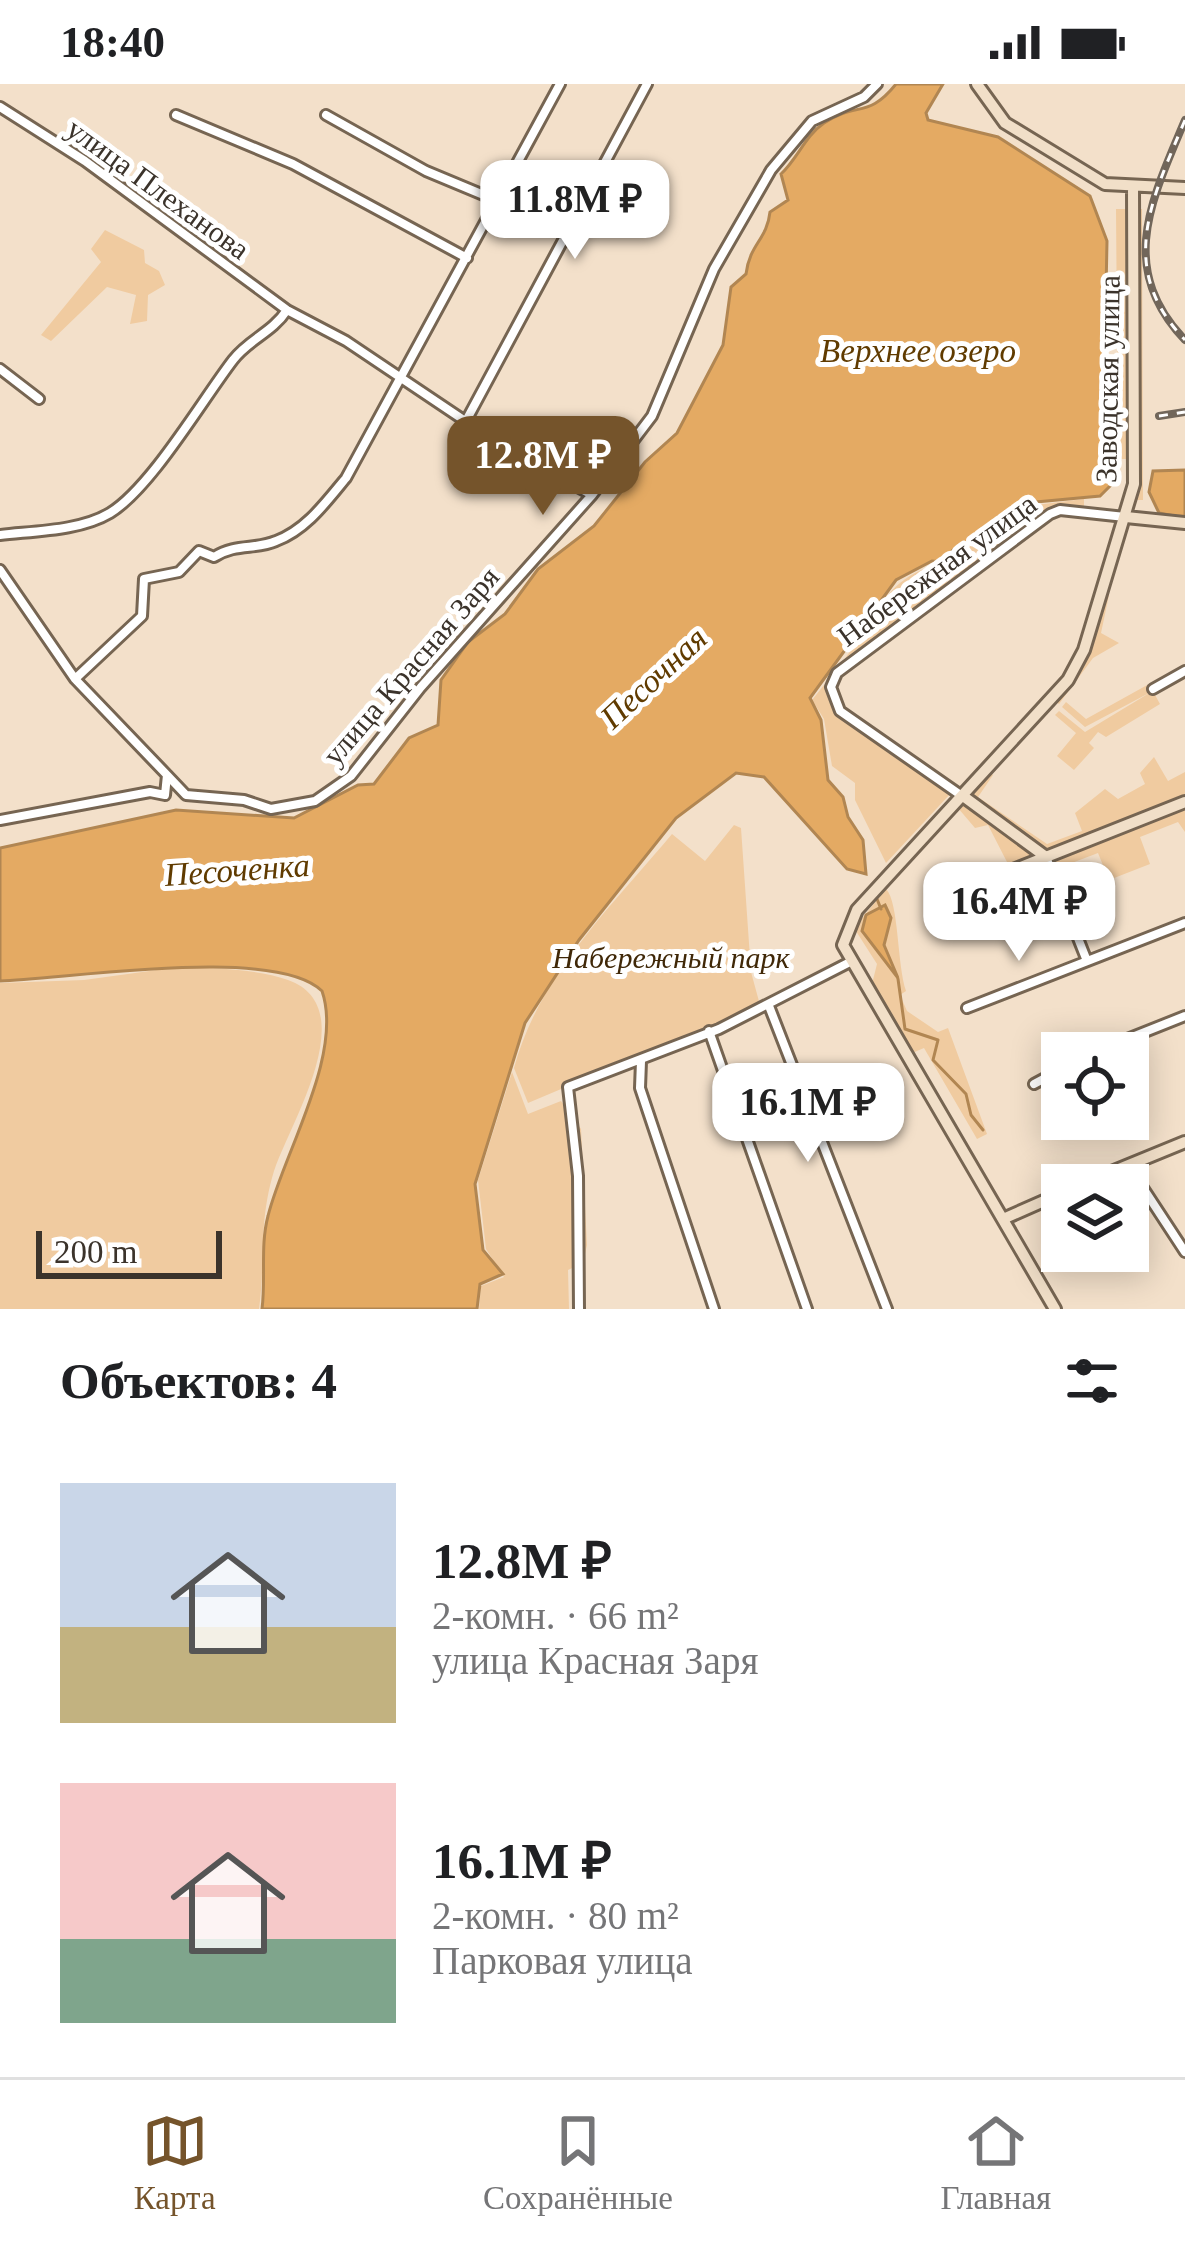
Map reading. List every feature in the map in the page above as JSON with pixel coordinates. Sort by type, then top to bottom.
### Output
[{"type":"main road","points":[[977,84],[1005,123],[1105,184],[1185,188]]},
{"type":"main road","name":"Заводская улица","points":[[850,962],[843,933],[857,910],[1079,662],[1133,484],[1133,188]]},
{"type":"main road","name":"Набережная улица","points":[[1126,517],[1185,523]]},
{"type":"main road","points":[[963,796],[1046,856]]},
{"type":"main road","points":[[939,898],[1185,802]]},
{"type":"main road","points":[[850,962],[1055,1309]]},
{"type":"main road","points":[[1130,1164],[1185,1142]]},
{"type":"main road","points":[[1004,1219],[1041,1202]]},
{"type":"street","points":[[75,680],[142,616],[144,579],[179,572],[199,550],[214,557],[232,545],[273,543],[314,516],[346,478],[560,84]]},
{"type":"street","points":[[467,419],[647,84]]},
{"type":"street","name":"улица Красная Заря","points":[[167,775],[186,795],[244,800],[271,809],[314,801],[337,788],[592,495],[652,416],[714,269],[771,170],[812,121],[863,98],[877,84]]},
{"type":"street","name":"улица Плеханова","points":[[0,106],[85,161],[217,264],[287,310],[592,495]]},
{"type":"street","points":[[176,115],[292,164],[467,258]]},
{"type":"street","points":[[326,115],[425,171],[498,201]]},
{"type":"street","points":[[0,535],[65,527],[111,512],[185,431],[244,346],[267,335],[287,310]]},
{"type":"street","points":[[0,370],[39,399]]},
{"type":"street","name":"Набережная улица","points":[[963,796],[840,711],[831,687],[837,673],[1050,514],[1060,510],[1126,517]]},
{"type":"street","points":[[0,570],[75,680],[167,775],[165,795],[150,792],[0,820]]},
{"type":"street","points":[[1153,689],[1185,671]]},
{"type":"street","points":[[1046,856],[1087,961]]},
{"type":"street","points":[[967,1008],[1185,923]]},
{"type":"street","points":[[580,1309],[578,1176],[568,1087],[769,1006],[850,962]]},
{"type":"street","points":[[769,1006],[887,1309]]},
{"type":"street","points":[[1145,1032],[1185,1016]]},
{"type":"street","points":[[709,1030],[807,1309]]},
{"type":"street","points":[[641,1061],[640,1088],[714,1309]]},
{"type":"street","points":[[1034,1084],[1041,1080]]},
{"type":"street","points":[[1149,1197],[1185,1252]]},
{"type":"green space","points":[[1116,209],[1128,209],[1129,459],[1118,459]]},
{"type":"green space","points":[[1135,209],[1142,209],[1143,500],[1135,500]]},
{"type":"green space","points":[[105,230],[144,250],[145,263],[159,271],[165,285],[148,295],[147,321],[130,324],[136,295],[107,287],[51,341],[41,335],[101,262],[91,249]]},
{"type":"green space","points":[[1084,499],[1084,508],[1048,512],[952,580],[945,568],[951,554],[1036,505]]},
{"type":"green space","points":[[926,568],[940,571],[947,583],[843,662],[889,594]]},
{"type":"green space","points":[[1104,593],[1109,595],[1101,633],[1119,643],[1093,658],[1059,704],[1054,700],[1071,681]]},
{"type":"green space","points":[[1149,684],[1160,704],[1106,737],[1098,732],[1089,743],[1094,748],[1074,770],[1057,756],[1076,733],[1055,715],[1059,711],[1085,732],[1151,692],[1085,727],[1062,707],[1066,702],[1086,719]]},
{"type":"green space","points":[[824,685],[838,714],[951,793],[886,863],[855,800],[855,783],[832,766],[824,719],[812,700]]},
{"type":"green space","points":[[1154,757],[1168,781],[1185,772],[1185,832],[1178,822],[1140,837],[1150,864],[1109,880],[1098,853],[949,910],[940,889],[1007,862],[988,825],[975,828],[958,808],[989,772],[993,775],[978,797],[1047,844],[1082,831],[1075,813],[1105,789],[1118,799],[1145,784],[1140,773]]},
{"type":"green space","name":"Набережный парк","points":[[734,825],[741,828],[751,972],[760,1005],[528,1103],[514,1068],[541,1002],[580,943],[672,834],[705,861]]},
{"type":"green space","points":[[886,889],[906,991],[900,995],[907,1011],[938,1032],[948,1028],[987,1134],[977,1139],[924,1048],[910,1054],[871,988],[877,964],[854,928]]},
{"type":"green space","points":[[186,966],[288,980],[310,994],[320,1014],[316,1068],[269,1190],[259,1309],[0,1309],[0,983],[84,980]]},
{"type":"green space","points":[[512,1072],[528,1114],[561,1101],[581,1129],[587,1245],[583,1263],[568,1270],[569,1309],[479,1309],[481,1286],[504,1277],[486,1249],[478,1180]]},
{"type":"water","name":"Верхнее озеро","points":[[896,84],[943,84],[926,113],[928,120],[998,137],[1090,196],[1107,241],[1103,442],[1111,485],[1100,496],[1036,502],[953,550],[943,562],[932,561],[896,580],[810,698],[821,720],[828,780],[843,797],[848,817],[863,840],[866,874],[847,869],[764,777],[736,773],[676,818],[579,940],[525,1023],[475,1184],[483,1250],[503,1274],[480,1284],[477,1309],[262,1309],[268,1216],[319,1074],[325,1044],[322,991],[297,977],[217,967],[0,981],[0,848],[176,810],[294,818],[358,785],[374,784],[409,738],[438,725],[441,680],[468,642],[505,614],[538,569],[594,526],[645,462],[677,433],[723,345],[731,287],[746,274],[770,212],[788,200],[781,174],[824,123],[878,102]]},
{"type":"water","points":[[1185,470],[1185,518],[1159,513],[1149,492],[1153,471]]},
{"type":"water","points":[[885,905],[891,918],[884,945],[898,978],[862,931],[866,915]]},
{"type":"waterway","points":[[877,899],[881,909]]},
{"type":"waterway","points":[[898,979],[905,1029],[938,1040],[933,1060],[966,1094],[971,1115],[983,1130]]},
{"type":"railway","points":[[1185,120],[1152,205],[1146,260],[1151,286],[1164,313],[1185,340]]},
{"type":"railway","points":[[1159,416],[1185,412]]},
{"type":"water label","name":"Песочная","points":[[653,677]]},
{"type":"water label","name":"Песоченка","points":[[237,869]]}]
